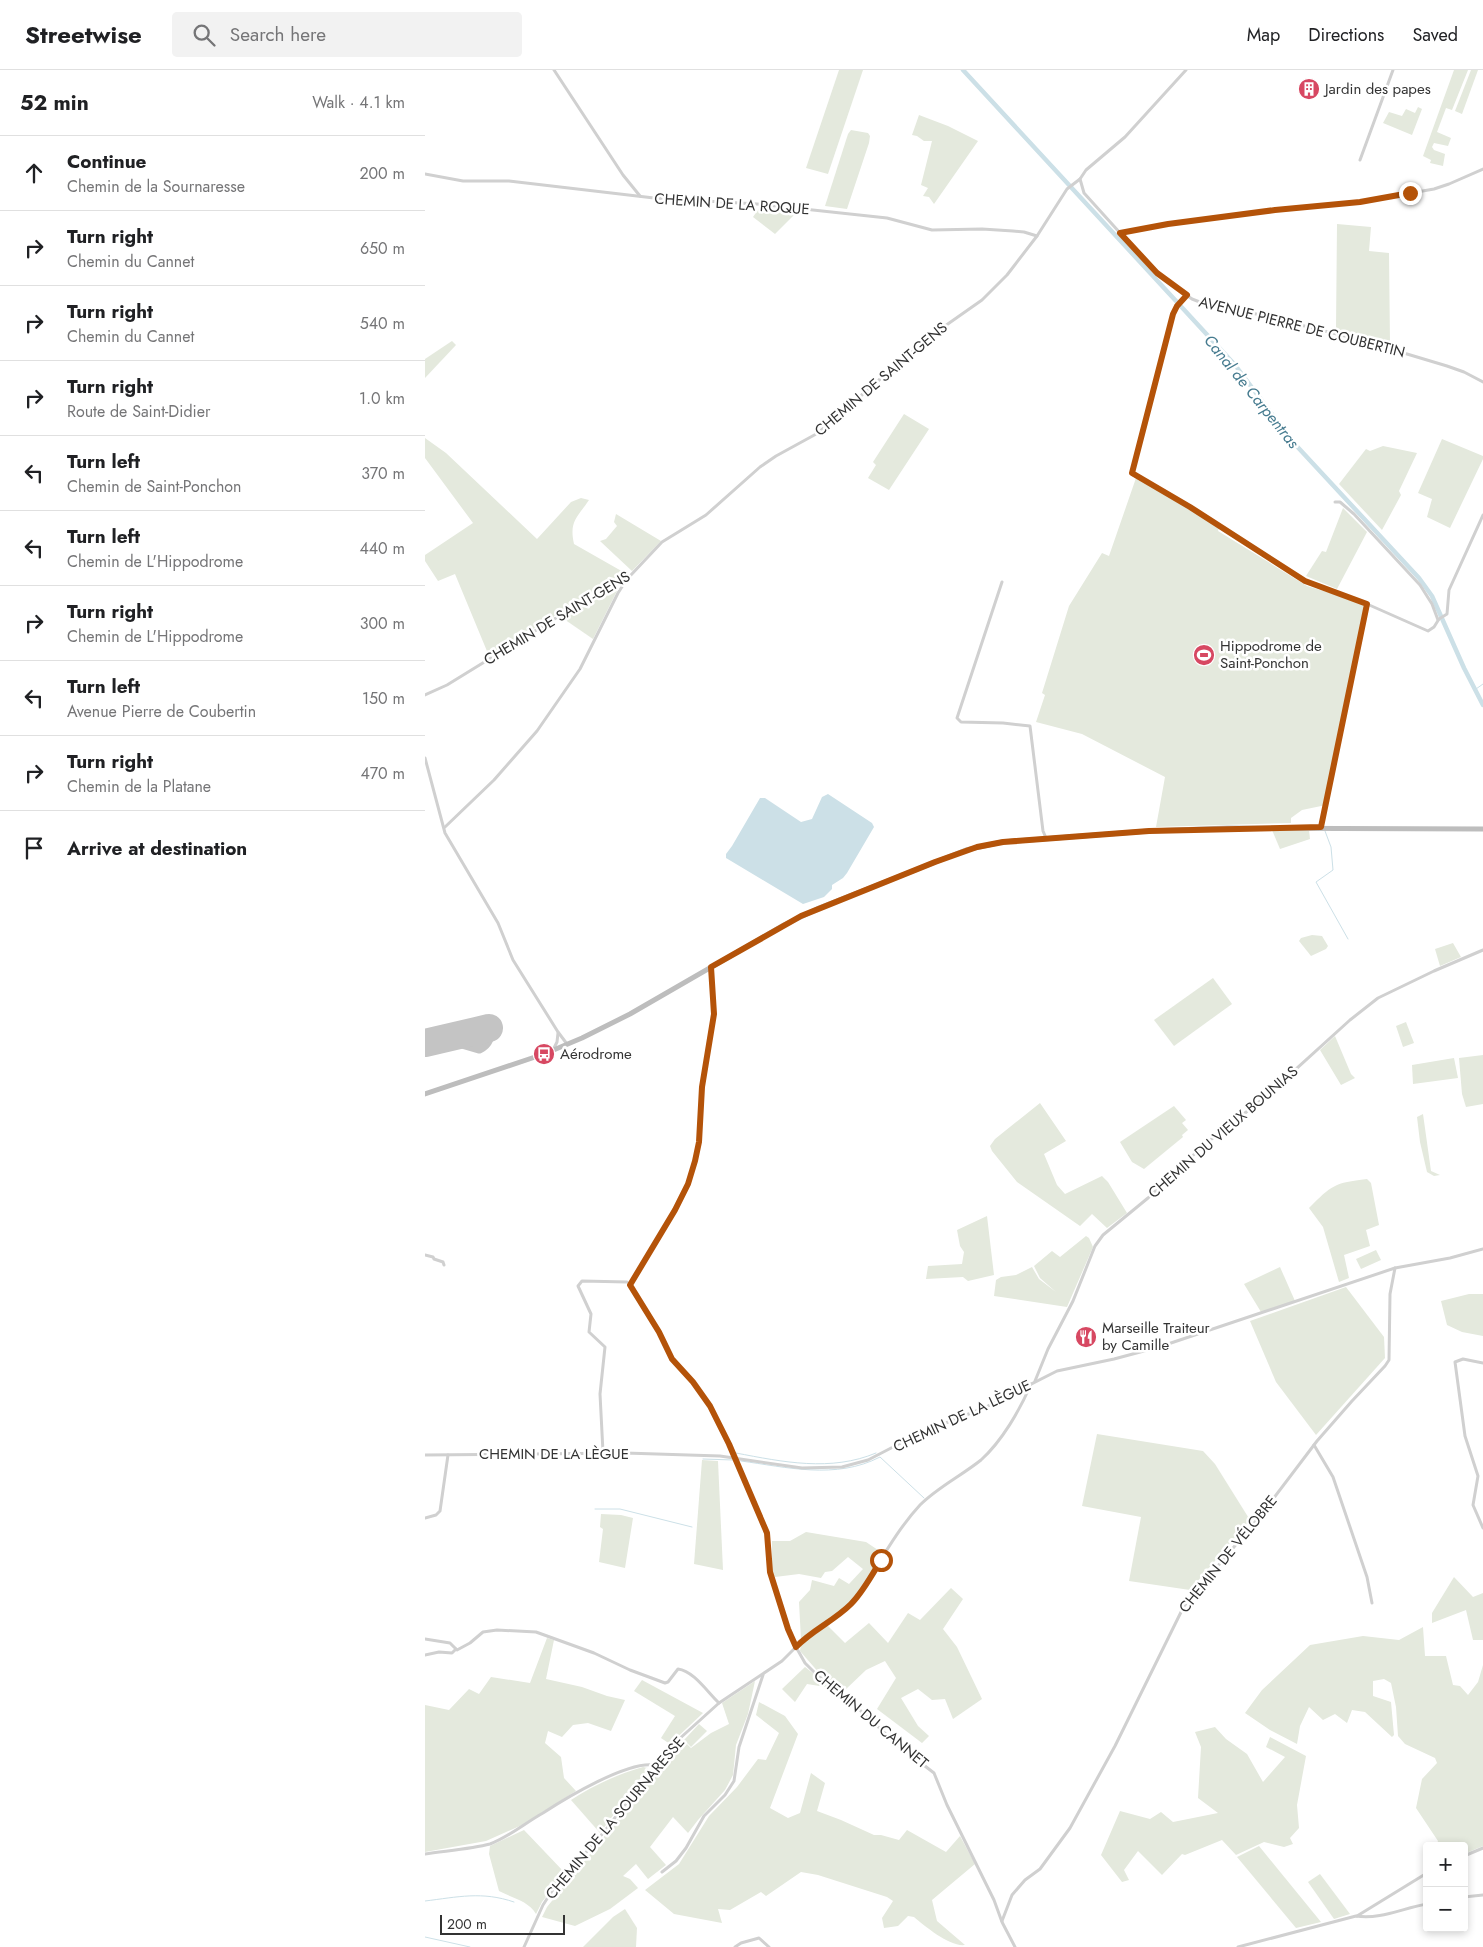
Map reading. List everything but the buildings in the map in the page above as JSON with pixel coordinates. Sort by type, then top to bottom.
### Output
[{"type":"main road","points":[[425,1094],[566,1045],[613,1023],[801,916],[965,850],[990,844],[1177,829],[1321,827],[1483,828]]},
{"type":"street","points":[[554,70],[623,175],[640,196]]},
{"type":"street","name":"CHEMIN DE SAINT-GENS","points":[[425,695],[447,685],[556,618],[630,576],[662,542],[706,515],[771,460],[818,433],[925,340],[982,300],[1007,275],[1037,236],[1072,184],[1125,137],[1186,70]]},
{"type":"street","points":[[1360,160],[1393,70]]},
{"type":"street","points":[[1120,233],[1168,224],[1275,210],[1360,202],[1434,189],[1483,169]]},
{"type":"street","name":"CHEMIN DE LA ROQUE","points":[[425,174],[463,181],[520,182],[640,196],[757,204],[887,218],[932,230],[1013,230],[1037,236]]},
{"type":"street","name":"AVENUE PIERRE DE COUBERTIN","points":[[1079,179],[1084,193],[1157,273],[1187,295],[1210,306],[1253,313],[1403,352],[1463,372],[1483,382]]},
{"type":"street","points":[[1187,295],[1173,314],[1132,473],[1185,503],[1305,581],[1367,604],[1428,631],[1434,627],[1438,619],[1447,614],[1449,590],[1483,515]]},
{"type":"street","points":[[1335,502],[1340,502],[1354,514],[1420,585],[1432,604],[1438,619]]},
{"type":"street","points":[[445,827],[483,792],[537,731],[580,669],[618,593],[630,576]]},
{"type":"street","points":[[1002,582],[957,718],[961,722],[1003,722],[1030,726],[1043,831],[1046,839]]},
{"type":"street","points":[[1321,827],[1367,604]]},
{"type":"street","points":[[425,758],[445,827],[445,833],[498,923],[513,960],[566,1045]]},
{"type":"street","name":"CHEMIN DU VIEUX BOUNIAS","points":[[1035,1381],[1048,1349],[1073,1301],[1095,1246],[1103,1234],[1148,1198],[1205,1144],[1263,1099],[1350,1020],[1378,998],[1483,950]]},
{"type":"street","name":"CHEMIN DU CANNET","points":[[711,967],[714,1014],[702,1087],[699,1142],[695,1161],[688,1184],[675,1210],[630,1285],[659,1332],[672,1359],[693,1382],[710,1406],[735,1457],[767,1533],[770,1572],[788,1629],[805,1663],[838,1690],[899,1746],[934,1773],[951,1814],[1015,1947]]},
{"type":"street","points":[[552,1051],[558,1034]]},
{"type":"street","name":"CHEMIN DE LA LÈGUE","points":[[425,1455],[603,1452],[735,1457],[802,1468],[842,1467],[858,1464],[920,1433],[984,1408],[1057,1371],[1159,1347],[1395,1268],[1449,1258],[1483,1249]]},
{"type":"street","points":[[425,1255],[443,1262],[444,1265]]},
{"type":"street","name":"CHEMIN DE VÉLOBRE","points":[[1002,1922],[1013,1895],[1025,1880],[1040,1869],[1070,1828],[1119,1737],[1184,1606],[1261,1515],[1314,1445],[1389,1360],[1390,1294],[1395,1268]]},
{"type":"street","points":[[603,1452],[600,1394],[605,1347],[589,1332],[591,1314],[578,1286],[582,1280],[627,1282]]},
{"type":"street","points":[[1483,1363],[1463,1359],[1455,1362],[1465,1436],[1478,1476],[1473,1505],[1483,1528]]},
{"type":"street","name":"CHEMIN DE LA SOURNARESSE","points":[[524,1947],[543,1905],[552,1891],[604,1832],[654,1765],[685,1733],[719,1703],[782,1661],[808,1635],[850,1605],[858,1596],[903,1525],[922,1503],[942,1486],[982,1459],[993,1447],[1011,1421],[1031,1384]]},
{"type":"street","points":[[1314,1445],[1333,1477],[1367,1577],[1372,1604]]},
{"type":"street","points":[[425,1518],[436,1515],[440,1511],[448,1455]]},
{"type":"street","points":[[425,1655],[452,1653],[456,1649],[470,1643],[483,1632],[497,1630],[536,1632],[586,1650],[665,1683],[668,1682],[678,1669],[681,1669],[696,1680],[719,1703]]},
{"type":"street","points":[[425,1639],[450,1643],[456,1649]]},
{"type":"street","points":[[661,1872],[676,1861],[686,1848],[703,1816],[725,1795],[735,1781],[739,1747],[763,1674]]},
{"type":"street","points":[[425,1854],[490,1844],[523,1827],[542,1813],[605,1778],[632,1766],[654,1765]]},
{"type":"street","points":[[1468,1854],[1483,1848]]},
{"type":"street","points":[[1238,1947],[1356,1916],[1423,1875]]},
{"type":"street","points":[[1468,1897],[1483,1895]]},
{"type":"street","points":[[1356,1916],[1365,1918],[1384,1915],[1423,1905]]},
{"type":"street","points":[[735,1947],[741,1942],[759,1938],[769,1947]]},
{"type":"shaded area","points":[[839,70],[863,70],[828,174],[806,168]]},
{"type":"shaded area","points":[[1454,70],[1468,70],[1452,110],[1446,108],[1437,132],[1451,138],[1448,146],[1434,143],[1432,147],[1434,150],[1445,154],[1443,166],[1430,163],[1431,160],[1423,156]]},
{"type":"shaded area","points":[[1471,70],[1478,70],[1462,114],[1455,111]]},
{"type":"shaded area","points":[[1418,107],[1422,109],[1412,135],[1383,123],[1389,112],[1402,116],[1406,109],[1415,113]]},
{"type":"shaded area","points":[[919,115],[948,126],[978,141],[934,204],[929,197],[923,196],[928,188],[921,185],[932,141],[924,141],[912,135]]},
{"type":"shaded area","points":[[851,130],[868,133],[870,136],[847,209],[825,206],[848,134]]},
{"type":"shaded area","points":[[760,207],[798,211],[775,234],[753,217]]},
{"type":"shaded area","points":[[1337,224],[1371,227],[1369,251],[1389,253],[1390,343],[1336,329]]},
{"type":"shaded area","points":[[452,341],[456,345],[425,378],[425,359]]},
{"type":"shaded area","points":[[904,414],[929,429],[889,490],[868,478],[876,465],[873,462]]},
{"type":"shaded area","points":[[425,438],[446,453],[537,539],[571,502],[581,498],[589,500],[573,525],[574,544],[625,573],[489,656],[455,574],[438,581],[425,561],[425,555],[473,523],[425,458]]},
{"type":"shaded area","points":[[1442,439],[1483,456],[1450,528],[1427,517],[1432,499],[1418,493]]},
{"type":"shaded area","points":[[1383,446],[1417,453],[1399,491],[1401,495],[1382,530],[1339,484],[1366,449],[1370,451]]},
{"type":"shaded area","name":"Hippodrome de Saint-Ponchon","points":[[1136,478],[1169,496],[1219,528],[1218,531],[1307,586],[1360,602],[1364,607],[1326,805],[1302,810],[1291,818],[1291,823],[1156,827],[1165,777],[1082,734],[1036,722],[1045,695],[1042,693],[1069,606],[1102,553],[1109,556]]},
{"type":"shaded area","points":[[1343,508],[1367,532],[1337,589],[1306,576],[1322,551],[1326,552]]},
{"type":"shaded area","points":[[616,514],[661,541],[632,571],[600,541],[606,539],[617,526],[614,522]]},
{"type":"shaded area","points":[[617,586],[617,591],[593,639],[561,617]]},
{"type":"shaded area","points":[[828,794],[872,823],[874,827],[847,873],[832,885],[832,889],[824,897],[803,904],[726,858],[726,854],[760,798],[765,798],[801,822],[812,819],[822,797]]},
{"type":"shaded area","points":[[1272,830],[1309,830],[1310,839],[1280,849]]},
{"type":"shaded area","points":[[1312,935],[1322,936],[1328,946],[1326,949],[1311,956],[1299,941],[1301,938]]},
{"type":"shaded area","points":[[1453,943],[1461,957],[1440,966],[1435,949]]},
{"type":"shaded area","points":[[1213,978],[1232,1004],[1174,1046],[1154,1020]]},
{"type":"shaded area","points":[[1406,1022],[1414,1043],[1403,1047],[1396,1026]]},
{"type":"shaded area","points":[[1335,1036],[1351,1074],[1355,1078],[1341,1085],[1320,1050]]},
{"type":"shaded area","points":[[1483,1055],[1483,1104],[1466,1107],[1462,1094],[1459,1058]]},
{"type":"shaded area","points":[[1454,1058],[1458,1078],[1413,1084],[1412,1065]]},
{"type":"shaded area","points":[[1040,1103],[1066,1141],[1044,1154],[1057,1185],[1065,1194],[1102,1176],[1108,1182],[1127,1213],[1107,1228],[1092,1214],[1080,1226],[1017,1182],[992,1151],[990,1146],[995,1139]]},
{"type":"shaded area","points":[[1174,1106],[1186,1120],[1182,1123],[1188,1130],[1182,1135],[1183,1137],[1144,1169],[1132,1162],[1120,1142]]},
{"type":"shaded area","points":[[1423,1114],[1431,1171],[1440,1175],[1434,1176],[1427,1172],[1420,1142],[1417,1117]]},
{"type":"shaded area","points":[[1367,1179],[1371,1183],[1379,1225],[1366,1230],[1370,1246],[1344,1255],[1349,1278],[1339,1282],[1323,1227],[1309,1208],[1334,1186]]},
{"type":"shaded area","points":[[987,1216],[994,1275],[968,1281],[963,1277],[926,1279],[928,1266],[962,1264],[964,1252],[960,1246],[957,1230]]},
{"type":"shaded area","points":[[1086,1236],[1093,1247],[1067,1307],[994,1296],[996,1280],[1001,1277],[1016,1275],[1032,1267],[1039,1279],[1056,1292],[1040,1278],[1034,1266],[1052,1251],[1060,1257]]},
{"type":"shaded area","points":[[1376,1250],[1381,1260],[1361,1269],[1356,1259]]},
{"type":"shaded area","points":[[1280,1267],[1295,1301],[1261,1312],[1244,1284]]},
{"type":"shaded area","points":[[1346,1287],[1384,1337],[1385,1358],[1316,1435],[1276,1382],[1250,1321]]},
{"type":"shaded area","points":[[1469,1294],[1483,1294],[1483,1336],[1462,1332],[1447,1325],[1441,1301]]},
{"type":"shaded area","points":[[1097,1434],[1203,1451],[1215,1464],[1250,1520],[1190,1590],[1129,1581],[1141,1517],[1082,1506]]},
{"type":"shaded area","points":[[702,1460],[718,1461],[723,1570],[694,1564]]},
{"type":"shaded area","points":[[601,1514],[633,1518],[625,1568],[599,1562],[603,1529],[600,1527]]},
{"type":"shaded area","points":[[806,1532],[866,1542],[881,1552],[875,1569],[850,1603],[801,1640],[799,1602],[810,1590],[812,1580],[834,1586],[839,1578],[849,1584],[863,1569],[848,1557],[832,1571],[825,1572],[821,1578],[799,1574],[775,1577],[772,1572],[772,1541],[790,1541]]},
{"type":"shaded area","points":[[1454,1577],[1473,1597],[1483,1593],[1483,1640],[1473,1640],[1466,1610],[1432,1623],[1432,1613]]},
{"type":"shaded area","points":[[951,1588],[963,1599],[943,1629],[957,1647],[982,1699],[953,1719],[945,1699],[932,1700],[918,1689],[901,1698],[918,1726],[929,1736],[922,1743],[877,1709],[896,1678],[885,1661],[866,1670],[845,1690],[820,1674],[800,1651],[801,1643],[818,1629],[827,1625],[845,1643],[869,1623],[888,1643],[908,1613],[920,1620]]},
{"type":"shaded area","points":[[1423,1627],[1425,1656],[1446,1656],[1453,1685],[1460,1686],[1468,1695],[1478,1682],[1483,1665],[1483,1846],[1468,1852],[1468,1842],[1438,1842],[1416,1808],[1422,1779],[1437,1763],[1435,1758],[1405,1744],[1398,1736],[1396,1707],[1391,1683],[1384,1679],[1373,1681],[1373,1696],[1391,1702],[1394,1735],[1392,1737],[1365,1712],[1352,1710],[1347,1723],[1335,1714],[1323,1720],[1309,1707],[1300,1726],[1297,1744],[1270,1730],[1245,1713],[1262,1690],[1310,1645],[1363,1636],[1399,1640]]},
{"type":"shaded area","points":[[547,1638],[554,1640],[546,1679],[582,1687],[625,1700],[611,1731],[588,1723],[573,1725],[562,1737],[548,1731],[545,1743],[561,1757],[564,1778],[576,1791],[522,1825],[486,1841],[425,1852],[425,1705],[449,1710],[469,1689],[479,1694],[491,1677],[530,1683]]},
{"type":"shaded area","points":[[805,1667],[832,1688],[807,1684],[795,1702],[782,1689]]},
{"type":"shaded area","points":[[642,1680],[703,1713],[670,1744],[661,1738],[675,1716],[634,1691]]},
{"type":"shaded area","points":[[755,1681],[748,1714],[736,1745],[733,1775],[725,1790],[688,1833],[673,1817],[650,1847],[666,1865],[648,1879],[636,1864],[623,1876],[630,1879],[638,1888],[610,1909],[575,1926],[542,1917],[547,1907],[603,1838],[658,1764],[682,1739],[691,1748],[711,1733],[729,1724],[722,1703]]},
{"type":"shaded area","points":[[759,1702],[785,1716],[798,1734],[770,1808],[788,1818],[800,1813],[811,1773],[825,1783],[817,1811],[874,1835],[899,1840],[907,1830],[946,1852],[960,1836],[975,1864],[932,1900],[937,1921],[965,1945],[945,1940],[914,1917],[908,1916],[898,1926],[884,1928],[882,1918],[893,1901],[887,1897],[818,1875],[801,1872],[766,1896],[761,1892],[730,1910],[718,1909],[722,1923],[674,1914],[645,1890],[679,1864],[709,1816],[737,1787],[758,1759],[766,1760],[779,1733],[756,1715]]},
{"type":"shaded area","points":[[699,1724],[707,1731],[691,1747],[684,1740]]},
{"type":"shaded area","points":[[1215,1727],[1226,1739],[1247,1754],[1263,1782],[1285,1757],[1266,1747],[1270,1737],[1306,1756],[1297,1805],[1299,1828],[1290,1838],[1293,1844],[1284,1847],[1264,1842],[1236,1855],[1222,1840],[1185,1855],[1182,1854],[1162,1875],[1138,1851],[1124,1870],[1129,1880],[1122,1882],[1101,1855],[1120,1811],[1150,1819],[1161,1812],[1173,1822],[1218,1813],[1198,1798],[1201,1747],[1195,1732]]},
{"type":"shaded area","points":[[643,1767],[648,1768],[600,1833],[571,1800],[605,1781]]},
{"type":"shaded area","points":[[524,1830],[565,1873],[542,1902],[536,1914],[525,1903],[499,1891],[489,1854],[490,1846]]},
{"type":"shaded area","points":[[1259,1846],[1321,1922],[1296,1928],[1237,1857]]},
{"type":"shaded area","points":[[1320,1874],[1350,1914],[1334,1919],[1308,1882]]},
{"type":"shaded area","points":[[625,1909],[637,1928],[636,1947],[583,1947],[613,1917]]},
{"type":"waterway","name":"Canal de Carpentras","points":[[963,70],[1235,365],[1292,441],[1419,578],[1432,596],[1464,668],[1483,705]]},
{"type":"waterway","points":[[1476,689],[1483,684]]},
{"type":"waterway","points":[[1325,831],[1331,847],[1333,870],[1316,882],[1348,939]]},
{"type":"waterway","points":[[736,1453],[807,1464],[842,1462],[876,1453]]},
{"type":"waterway","points":[[741,1461],[811,1470],[829,1470],[863,1464],[880,1457],[924,1498]]},
{"type":"waterway","points":[[703,1459],[733,1460]]},
{"type":"waterway","points":[[595,1509],[620,1509],[692,1527]]},
{"type":"waterway","points":[[425,1901],[480,1896],[514,1902]]},
{"type":"waterway","points":[[425,1937],[470,1947]]},
{"type":"taxiway","points":[[445,1038],[479,1048],[488,1040],[488,1034],[485,1029]]},
{"type":"runway","points":[[425,1043],[489,1028]]},
{"type":"place","name":"Jardin des papes","points":[[1309,89]]},
{"type":"place","name":"Hippodrome de Saint-Ponchon","points":[[1204,655]]},
{"type":"place","name":"Aérodrome","points":[[544,1054]]},
{"type":"place","name":"Marseille Traiteur by Camille","points":[[1086,1337]]},
{"type":"route","points":[[881,1560],[850,1605],[808,1635],[796,1647],[788,1629],[770,1572],[770,1547],[767,1533],[735,1457],[710,1406],[693,1382],[672,1359],[659,1332],[631,1289],[631,1281],[675,1210],[688,1184],[695,1161],[699,1142],[702,1087],[714,1014],[711,967],[784,925],[819,908],[965,850],[990,844],[1177,829],[1321,827],[1367,604],[1305,581],[1173,496],[1132,473],[1173,314],[1177,306],[1187,295],[1157,273],[1120,233],[1168,224],[1275,210],[1360,202],[1410,193]]}]
